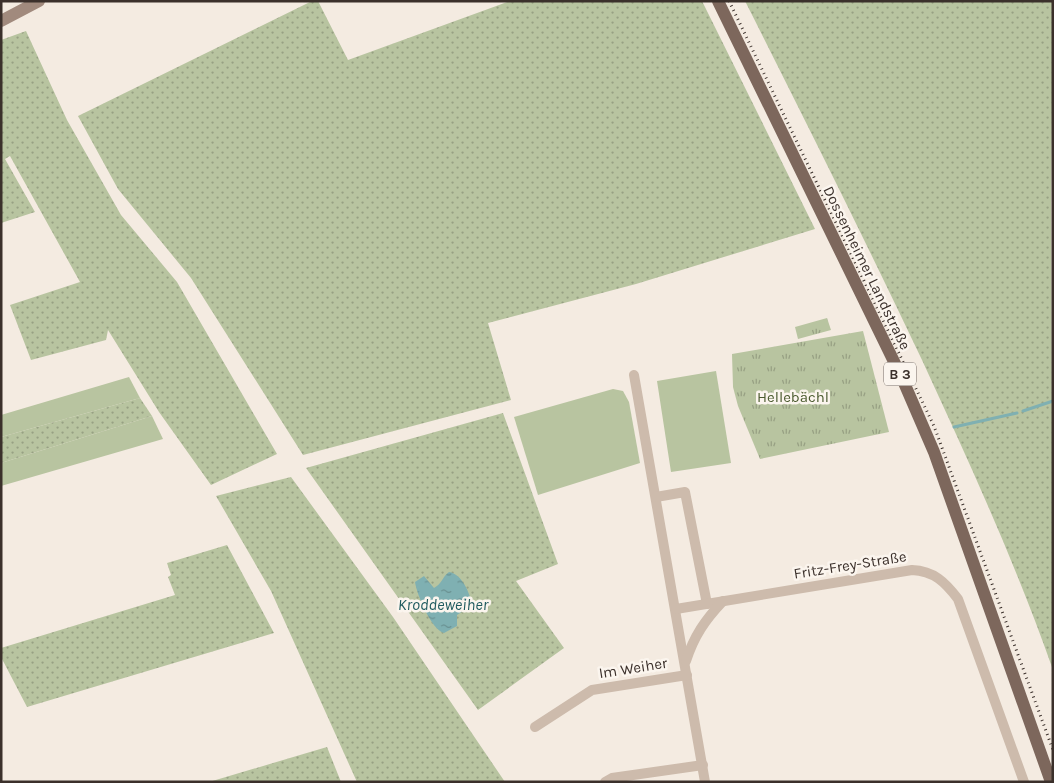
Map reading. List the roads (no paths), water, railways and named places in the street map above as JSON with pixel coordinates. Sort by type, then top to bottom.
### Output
[{"type":"main road","points":[[1,21],[39,1]]},
{"type":"main road","name":"Dossenheimer Landstraße","points":[[718,1],[902,378],[934,452],[1052,782]]},
{"type":"street","points":[[634,375],[705,782]]},
{"type":"street","points":[[656,497],[685,492],[707,604]]},
{"type":"street","name":"Fritz-Frey-Straße","points":[[676,609],[912,570],[923,570],[937,576],[958,599],[1024,782]]},
{"type":"street","points":[[686,669],[692,641],[706,620],[723,601]]},
{"type":"street","name":"Im Weiher","points":[[535,727],[592,690],[686,669]]},
{"type":"street","points":[[605,782],[612,778],[703,765]]},
{"type":"water","name":"Kroddeweiher","points":[[449,572],[458,576],[461,580],[472,605],[457,615],[457,626],[444,633],[430,619],[415,582],[424,576],[434,588],[439,585]]},
{"type":"waterway","points":[[1023,411],[1053,401]]},
{"type":"waterway","points":[[954,427],[1017,413]]},
{"type":"railway","points":[[729,1],[934,426],[1053,750]]},
{"type":"park label","name":"Hellebächl","points":[[793,397]]}]
